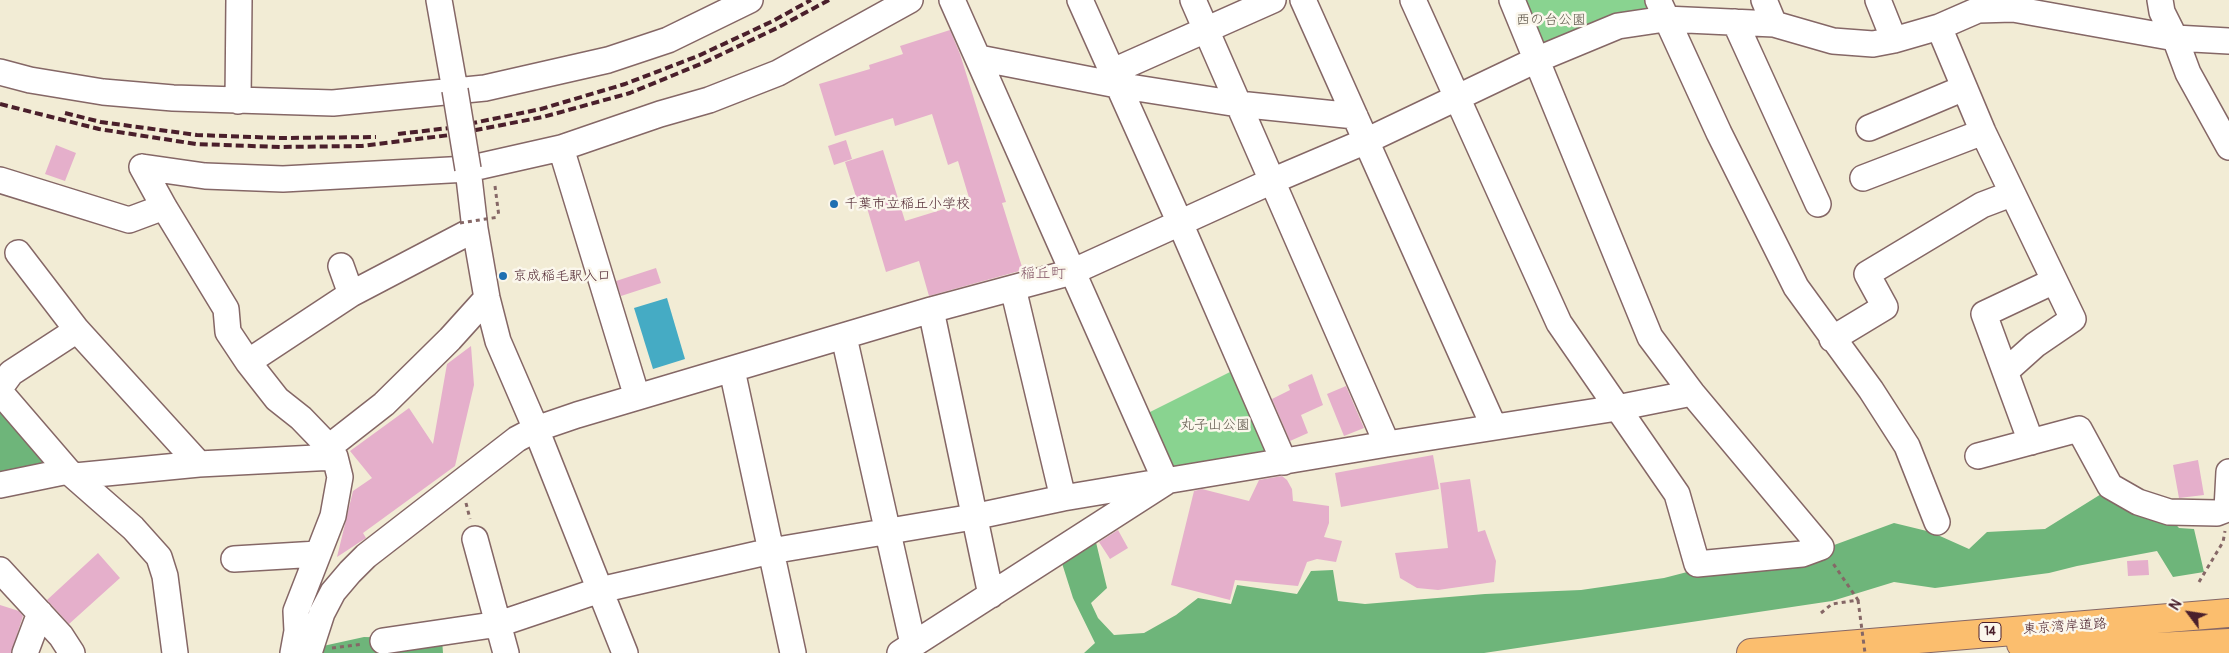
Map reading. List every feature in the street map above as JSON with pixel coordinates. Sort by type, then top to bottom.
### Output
[{"type":"highway","name":"東京湾岸道路","points":[[1751,653],[2229,613]]},
{"type":"highway","points":[[1937,636],[2044,646],[2141,648],[2229,643]]},
{"type":"street","points":[[238,100],[239,0]]},
{"type":"street","points":[[439,0],[468,169],[467,226],[498,341],[536,429],[625,653]]},
{"type":"street","points":[[0,72],[30,80],[104,92],[172,98],[333,103],[485,88],[608,60],[668,40],[750,0]]},
{"type":"street","points":[[304,652],[297,630],[296,611],[333,516],[340,477],[332,452],[301,418],[277,399],[248,362],[228,332],[226,309],[142,167],[205,176],[283,179],[468,169],[561,148],[660,114],[709,100],[778,72],[910,0]]},
{"type":"street","points":[[952,0],[1166,482]]},
{"type":"street","points":[[1080,0],[1284,462]]},
{"type":"street","points":[[1193,0],[1387,444]]},
{"type":"street","points":[[1114,78],[1206,30],[1273,0]]},
{"type":"street","points":[[1303,0],[1494,427]]},
{"type":"street","points":[[1413,0],[1559,323],[1677,494],[1697,564],[1802,554],[1821,547],[1692,393],[1650,337],[1512,0]]},
{"type":"street","points":[[1764,0],[1774,24]]},
{"type":"street","points":[[1878,0],[1894,40]]},
{"type":"street","points":[[2160,0],[2162,12],[2175,38],[2188,73],[2229,147]]},
{"type":"street","points":[[304,652],[333,592],[366,556],[517,439],[536,429],[576,415],[931,310],[1072,272],[1272,181],[1366,141],[1536,60],[1661,9],[1735,22],[1774,24],[1833,41],[1873,44],[1939,27],[1995,4],[2013,9],[2175,38],[2229,41]]},
{"type":"street","points":[[1661,9],[1719,133],[1796,287],[1871,390],[1907,446],[1937,522]]},
{"type":"street","points":[[1735,22],[1818,204]]},
{"type":"street","points":[[1939,27],[1983,132],[2073,319],[2035,345],[2006,371]]},
{"type":"street","points":[[979,58],[1114,78],[1238,104],[1355,116]]},
{"type":"street","points":[[1869,128],[1964,88]]},
{"type":"street","points":[[1863,178],[1983,132]]},
{"type":"street","points":[[561,148],[637,397]]},
{"type":"street","points":[[0,180],[129,220],[164,207]]},
{"type":"street","points":[[1832,338],[1886,307],[1867,274],[1982,205],[2012,194]]},
{"type":"street","points":[[248,362],[351,294],[467,226]]},
{"type":"street","points":[[18,253],[77,330],[199,464]]},
{"type":"street","points":[[341,266],[351,294]]},
{"type":"street","points":[[2031,442],[1984,314],[2054,281]]},
{"type":"street","points":[[1013,288],[1063,498]]},
{"type":"street","points":[[0,485],[72,473],[332,452],[450,339],[487,298]]},
{"type":"street","points":[[931,310],[973,517],[991,595]]},
{"type":"street","points":[[0,388],[11,373],[77,330]]},
{"type":"street","points":[[844,337],[886,530],[906,649],[1166,482]]},
{"type":"street","points":[[732,370],[793,653]]},
{"type":"street","points":[[0,392],[72,473],[133,528],[158,557],[165,576],[175,653]]},
{"type":"street","points":[[383,641],[499,624],[600,590],[771,551],[886,530],[973,517],[1063,498],[1618,408],[1692,393]]},
{"type":"street","points":[[1978,456],[2079,429],[2110,486],[2138,502],[2169,512],[2217,513],[2227,509],[2229,472]]},
{"type":"street","points":[[475,539],[506,653]]},
{"type":"street","points":[[234,559],[318,554]]},
{"type":"street","points":[[0,570],[61,636],[72,653]]},
{"type":"street","points":[[25,653],[40,613]]},
{"type":"path","points":[[467,226],[499,217],[495,186]]},
{"type":"path","points":[[461,482],[475,539]]},
{"type":"path","points":[[2199,582],[2223,542],[2225,526]]},
{"type":"path","points":[[1821,547],[1858,600],[1865,653]]},
{"type":"path","points":[[1821,612],[1832,604],[1858,600]]},
{"type":"path","points":[[304,652],[383,641]]},
{"type":"green space","name":"西の台公園","points":[[1520,0],[1653,0],[1648,13],[1546,43],[1537,39]]},
{"type":"green space","name":"丸子山公園","points":[[1238,368],[1269,448],[1266,457],[1169,469],[1146,414]]},
{"type":"green space","points":[[0,404],[52,466],[0,483]]},
{"type":"green space","points":[[2106,491],[2168,516],[2179,528],[2194,529],[2204,572],[2173,577],[2157,551],[2049,573],[1935,588],[1894,582],[1832,601],[1484,653],[1084,653],[1095,643],[1073,598],[1060,557],[1094,534],[1107,588],[1091,603],[1098,618],[1114,635],[1144,633],[1176,615],[1198,598],[1231,604],[1237,585],[1297,594],[1311,571],[1333,570],[1338,601],[1365,604],[1485,594],[1581,590],[1664,578],[1695,570],[1807,555],[1894,523],[1931,532],[1969,549],[1987,532],[2045,529]]},
{"type":"green space","points":[[364,637],[442,639],[443,653],[322,653],[323,646]]},
{"type":"water","points":[[667,298],[685,359],[653,369],[634,308]]},
{"type":"building","points":[[950,30],[960,54],[1006,202],[1002,203],[1023,270],[929,296],[919,261],[886,272],[865,201],[858,203],[845,162],[883,150],[905,221],[970,201],[958,161],[948,165],[932,114],[895,126],[893,118],[835,136],[819,84],[870,69],[869,65],[903,54],[900,46]]},
{"type":"building","points":[[846,140],[852,159],[834,165],[828,146]]},
{"type":"building","points":[[56,145],[76,153],[65,181],[45,174]]},
{"type":"building","points":[[656,268],[661,283],[621,296],[616,281]]},
{"type":"building","points":[[471,346],[474,385],[455,466],[363,533],[366,538],[337,557],[353,491],[372,478],[350,451],[409,408],[433,444],[447,364]]},
{"type":"building","points":[[1312,374],[1323,405],[1301,415],[1308,433],[1290,441],[1272,399],[1290,390],[1288,385]]},
{"type":"building","points":[[1346,386],[1364,428],[1344,436],[1327,394]]},
{"type":"building","points":[[1433,455],[1439,489],[1341,507],[1335,473]]},
{"type":"building","points":[[2198,460],[2204,495],[2179,498],[2173,465]]},
{"type":"building","points":[[1282,476],[1287,480],[1292,489],[1293,501],[1329,506],[1329,523],[1324,537],[1342,541],[1336,562],[1317,559],[1307,562],[1298,586],[1235,580],[1230,600],[1171,585],[1194,491],[1202,489],[1249,501],[1259,480]]},
{"type":"building","points":[[1470,479],[1478,532],[1485,530],[1496,561],[1494,582],[1438,590],[1417,588],[1400,578],[1395,553],[1448,548],[1440,483]]},
{"type":"building","points":[[1118,530],[1128,548],[1110,559],[1099,542]]},
{"type":"building","points":[[98,553],[120,578],[69,624],[47,600]]},
{"type":"building","points":[[2148,560],[2149,575],[2128,576],[2127,561]]},
{"type":"building","points":[[0,605],[19,611],[23,616],[11,653],[0,653]]},
{"type":"railway","points":[[398,134],[449,128],[541,109],[625,84],[698,56],[773,21],[811,0]]},
{"type":"railway","points":[[0,104],[99,129],[196,144],[280,147],[362,146],[450,135],[543,117],[630,93],[703,63],[777,28],[829,0]]},
{"type":"railway","points":[[65,113],[101,122],[197,135],[280,138],[376,137]]},
{"type":"place","name":"千葉市立稲丘小学校","points":[[834,204]]},
{"type":"place","name":"京成稲毛駅入口","points":[[503,276]]},
{"type":"district","name":"稲丘町","points":[[1043,274]]}]
